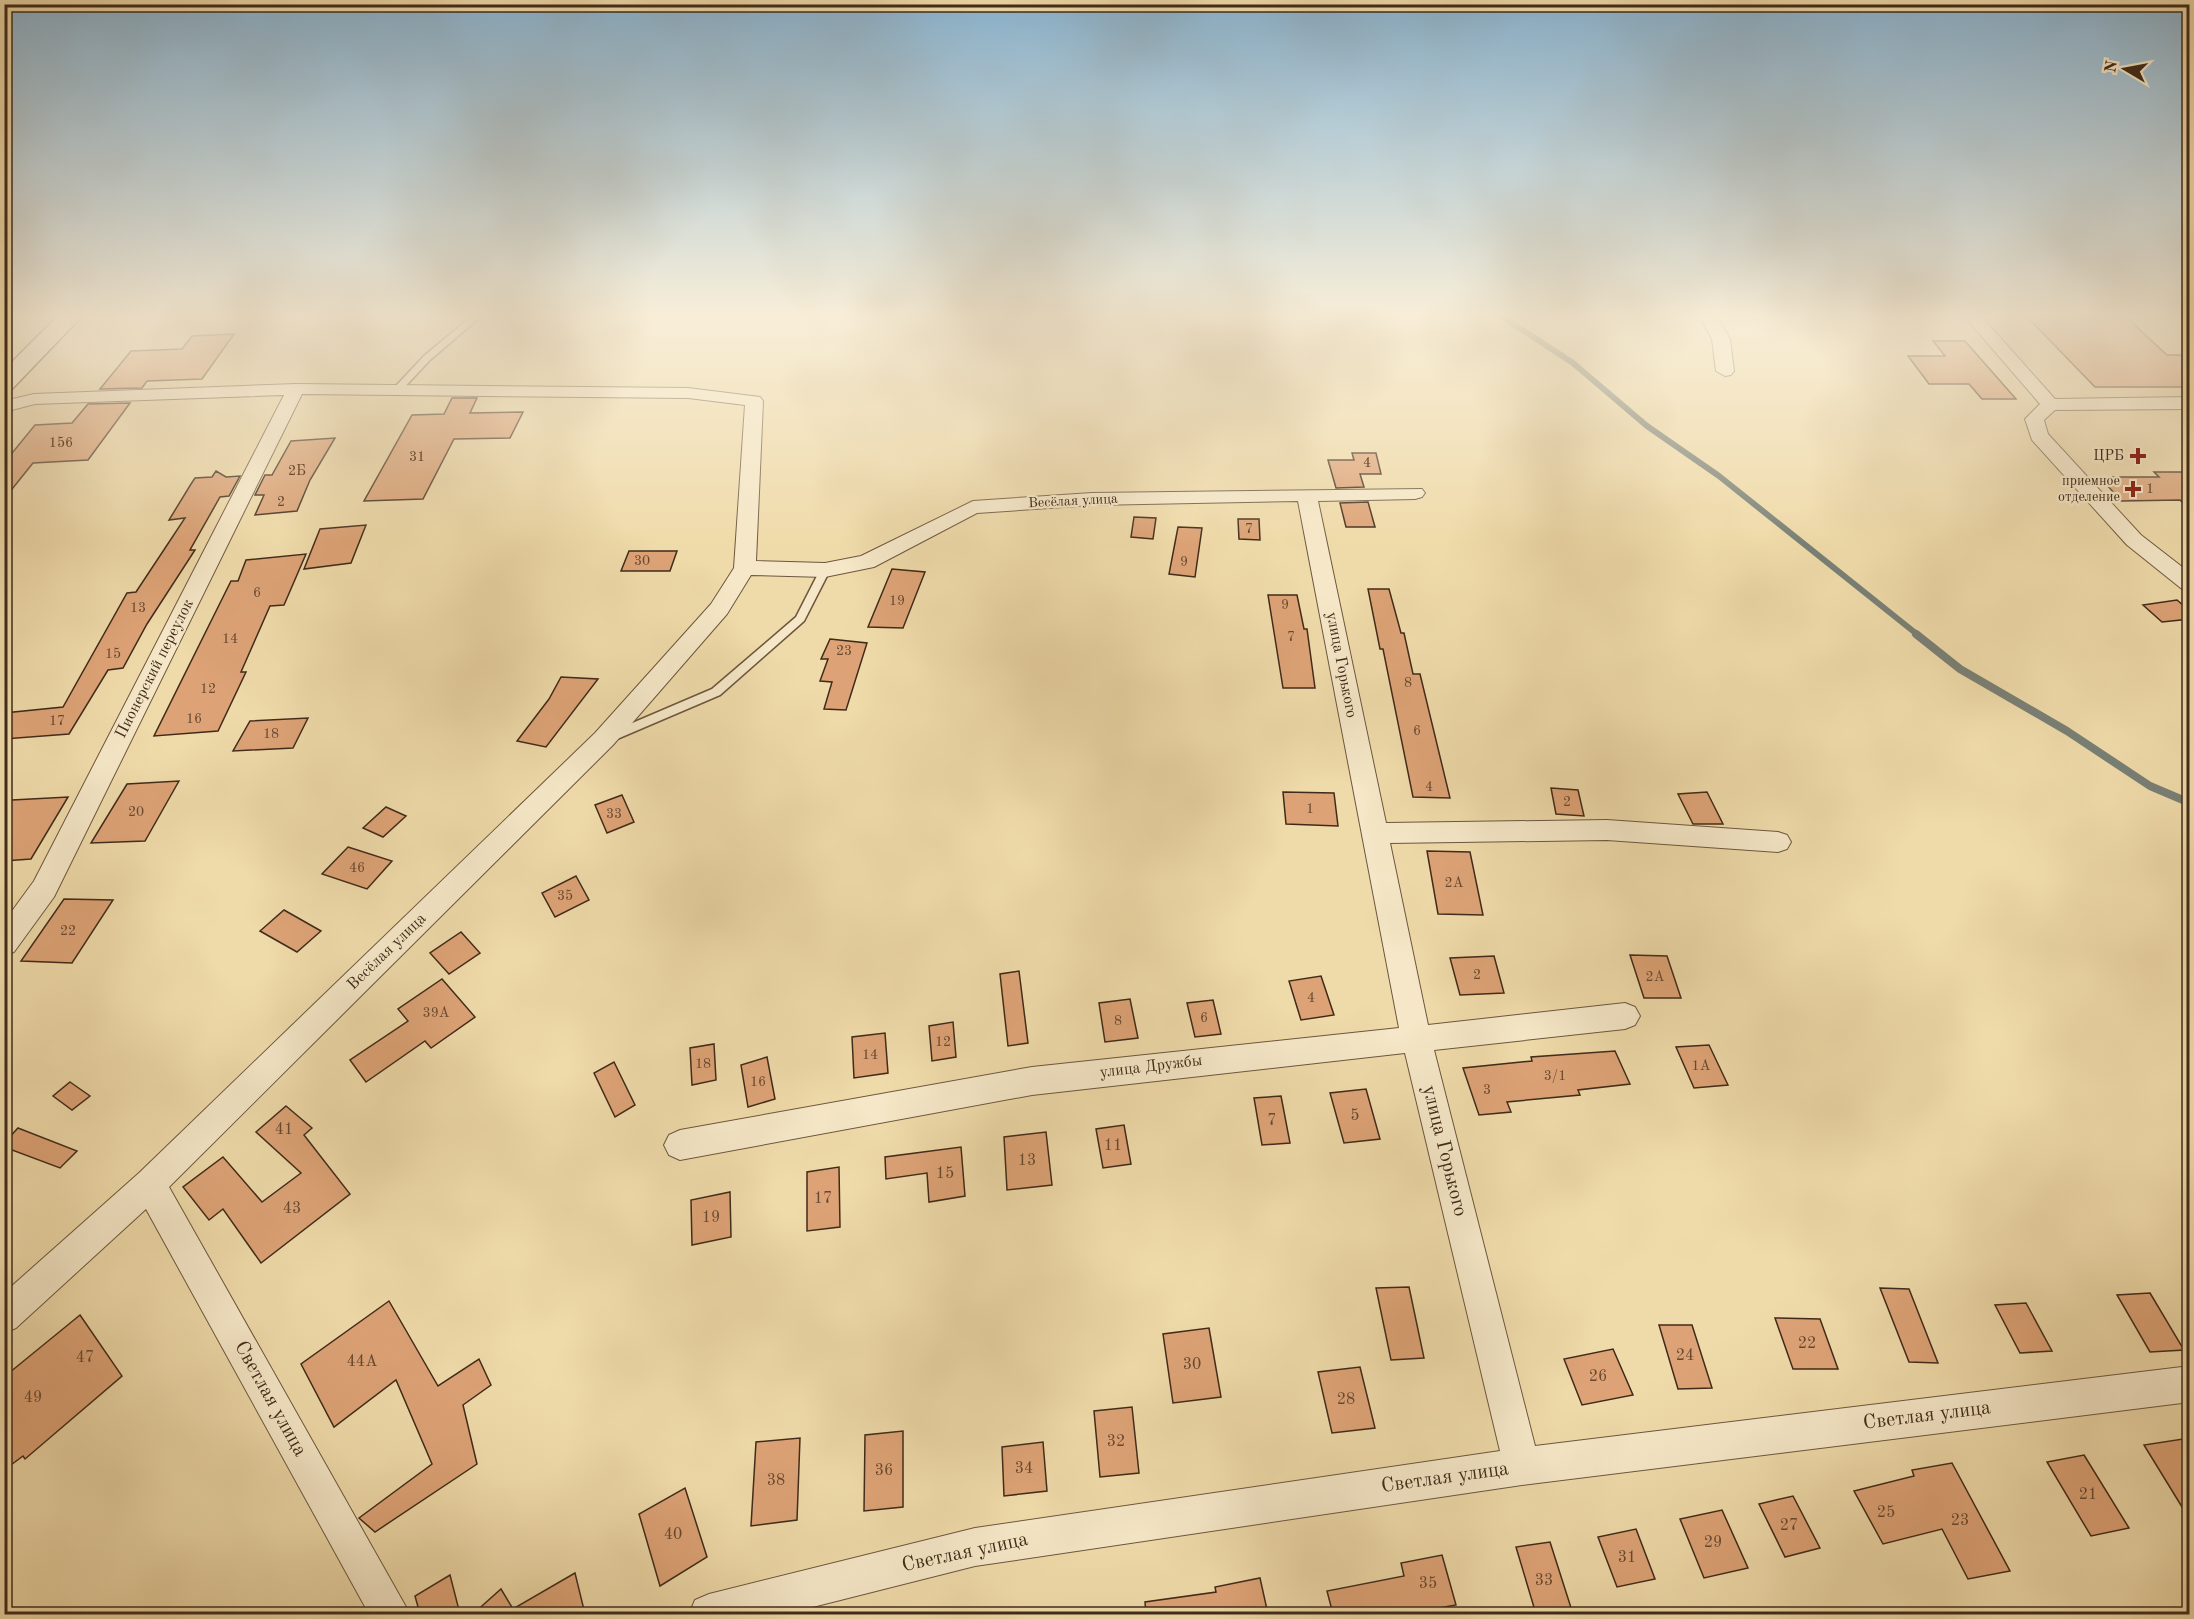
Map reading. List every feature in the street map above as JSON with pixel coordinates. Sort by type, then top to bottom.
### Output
[{"type":"street","points":[[4,407],[34,399],[203,393]]},
{"type":"street","name":"Пионерский переулок","points":[[4,944],[44,889],[294,393]]},
{"type":"street","name":"Весёлая улица","points":[[4,1316],[150,1184],[604,739],[720,609],[746,568],[754,400],[688,393],[645,393]]},
{"type":"street","points":[[2039,393],[2050,405]]},
{"type":"street","points":[[2190,402],[2050,405],[2034,419],[2039,436],[2134,540],[2190,584]]},
{"type":"street","name":"Весёлая улица","points":[[746,568],[825,570],[867,562],[973,507],[1092,500],[1415,493]]},
{"type":"street","name":"улица Горького","points":[[1307,496],[1416,1037],[1522,1466]]},
{"type":"street","points":[[1374,833],[1607,830],[1778,842]]},
{"type":"street","name":"улица Дружбы","points":[[680,1144],[1032,1081],[1416,1037],[1625,1016]]},
{"type":"street","name":"Светлая улица","points":[[150,1184],[390,1614]]},
{"type":"street","name":"Светлая улица","points":[[709,1614],[975,1547],[1522,1466],[2190,1384]]},
{"type":"lane","points":[[604,739],[716,692],[801,619],[825,570]]},
{"type":"building","points":[[1976,393],[2010,393],[2016,399],[1982,399]]},
{"type":"building","points":[[452,398],[477,398],[470,413],[523,412],[510,438],[454,439],[423,499],[364,501],[412,415],[444,414]]},
{"type":"building","points":[[130,403],[88,460],[33,463],[4,499],[4,463],[35,425],[72,423],[88,404]]},
{"type":"building","points":[[335,438],[310,480],[297,511],[255,515],[264,495],[255,495],[265,475],[272,475],[291,441]]},
{"type":"building","points":[[1352,453],[1376,453],[1381,474],[1360,474],[1364,487],[1336,488],[1328,460],[1354,460]]},
{"type":"building","points":[[216,471],[226,477],[240,476],[229,496],[220,497],[190,550],[195,550],[147,624],[123,668],[108,670],[69,734],[4,739],[4,713],[63,707],[127,593],[136,592],[185,518],[169,520],[191,484],[195,478],[212,477]]},
{"type":"building","points":[[2154,472],[2190,472],[2190,510],[2180,500],[2121,501],[2100,477],[2159,477]]},
{"type":"building","points":[[1368,502],[1375,527],[1346,527],[1340,503]]},
{"type":"building","points":[[1134,517],[1156,518],[1153,539],[1131,537]]},
{"type":"building","points":[[1238,519],[1259,519],[1260,540],[1239,539]]},
{"type":"building","points":[[366,525],[351,563],[304,569],[320,529]]},
{"type":"building","points":[[1178,527],[1202,528],[1195,577],[1169,574]]},
{"type":"building","points":[[629,551],[677,551],[670,571],[621,571]]},
{"type":"building","points":[[306,554],[284,605],[270,606],[241,672],[246,672],[218,731],[154,736],[231,581],[238,581],[246,560]]},
{"type":"building","points":[[892,569],[925,572],[903,628],[868,627]]},
{"type":"building","points":[[1368,589],[1389,589],[1401,633],[1404,633],[1413,674],[1420,674],[1450,798],[1413,797],[1383,649],[1380,649]]},
{"type":"building","points":[[1268,595],[1297,595],[1304,629],[1307,629],[1315,688],[1283,688]]},
{"type":"building","points":[[2177,600],[2190,611],[2190,619],[2162,622],[2143,605]]},
{"type":"building","points":[[830,639],[867,643],[846,710],[824,709],[832,682],[820,681],[828,659],[821,659]]},
{"type":"building","points":[[561,677],[598,679],[546,747],[517,741],[549,699]]},
{"type":"building","points":[[308,718],[293,748],[233,751],[250,721]]},
{"type":"building","points":[[179,781],[145,841],[91,843],[127,784]]},
{"type":"building","points":[[1551,788],[1578,790],[1584,816],[1556,814]]},
{"type":"building","points":[[1283,792],[1334,793],[1338,826],[1286,824]]},
{"type":"building","points":[[1707,792],[1723,824],[1693,824],[1678,794]]},
{"type":"building","points":[[622,795],[634,822],[607,833],[595,805]]},
{"type":"building","points":[[68,797],[31,859],[4,861],[4,812],[12,800]]},
{"type":"building","points":[[386,807],[406,816],[383,837],[363,828]]},
{"type":"building","points":[[348,847],[392,861],[367,889],[322,874]]},
{"type":"building","points":[[1427,851],[1470,852],[1483,915],[1438,914]]},
{"type":"building","points":[[576,876],[589,900],[555,917],[542,893]]},
{"type":"building","points":[[64,899],[113,900],[72,963],[21,961]]},
{"type":"building","points":[[284,910],[321,931],[297,952],[260,931]]},
{"type":"building","points":[[461,932],[480,953],[449,974],[430,953]]},
{"type":"building","points":[[1630,955],[1667,956],[1681,998],[1644,998]]},
{"type":"building","points":[[1494,956],[1504,993],[1460,995],[1450,958]]},
{"type":"building","points":[[1019,971],[1028,1043],[1008,1046],[1000,974]]},
{"type":"building","points":[[1321,976],[1334,1015],[1301,1020],[1289,981]]},
{"type":"building","points":[[442,979],[475,1017],[431,1048],[425,1041],[366,1082],[350,1060],[408,1021],[398,1009]]},
{"type":"building","points":[[1130,999],[1138,1038],[1105,1042],[1099,1003]]},
{"type":"building","points":[[1213,1000],[1221,1034],[1195,1037],[1187,1003]]},
{"type":"building","points":[[953,1022],[956,1057],[932,1061],[929,1026]]},
{"type":"building","points":[[885,1033],[888,1073],[854,1078],[852,1037]]},
{"type":"building","points":[[714,1044],[716,1080],[692,1085],[690,1048]]},
{"type":"building","points":[[1709,1045],[1728,1085],[1694,1088],[1676,1047]]},
{"type":"building","points":[[1615,1051],[1630,1084],[1578,1090],[1580,1095],[1507,1102],[1511,1112],[1479,1115],[1463,1068],[1532,1061],[1531,1057]]},
{"type":"building","points":[[767,1057],[775,1099],[748,1107],[741,1065]]},
{"type":"building","points":[[614,1062],[635,1105],[615,1117],[594,1073]]},
{"type":"building","points":[[70,1082],[90,1096],[72,1110],[53,1096]]},
{"type":"building","points":[[1366,1089],[1380,1139],[1344,1143],[1330,1093]]},
{"type":"building","points":[[1281,1096],[1290,1143],[1262,1145],[1254,1098]]},
{"type":"building","points":[[286,1106],[312,1128],[304,1135],[350,1194],[261,1263],[223,1209],[209,1220],[183,1187],[223,1157],[262,1202],[301,1173],[256,1132]]},
{"type":"building","points":[[1124,1125],[1131,1164],[1103,1168],[1096,1129]]},
{"type":"building","points":[[18,1128],[77,1151],[60,1168],[4,1147],[4,1143]]},
{"type":"building","points":[[1046,1132],[1052,1185],[1007,1190],[1004,1137]]},
{"type":"building","points":[[961,1147],[965,1196],[929,1202],[927,1173],[886,1179],[885,1157]]},
{"type":"building","points":[[839,1167],[840,1227],[807,1231],[807,1172]]},
{"type":"building","points":[[730,1192],[731,1237],[692,1245],[691,1200]]},
{"type":"building","points":[[1409,1287],[1424,1358],[1391,1360],[1376,1288]]},
{"type":"building","points":[[1880,1288],[1909,1289],[1938,1363],[1909,1362]]},
{"type":"building","points":[[2150,1293],[2184,1350],[2150,1352],[2117,1295]]},
{"type":"building","points":[[389,1301],[438,1386],[479,1359],[491,1385],[463,1405],[477,1464],[375,1532],[359,1518],[432,1464],[396,1380],[334,1427],[301,1364]]},
{"type":"building","points":[[2026,1303],[2052,1351],[2020,1353],[1995,1305]]},
{"type":"building","points":[[80,1315],[122,1376],[25,1459],[23,1456],[4,1470],[4,1377]]},
{"type":"building","points":[[1775,1318],[1820,1319],[1838,1369],[1793,1369]]},
{"type":"building","points":[[1659,1325],[1692,1325],[1712,1388],[1678,1389]]},
{"type":"building","points":[[1209,1328],[1221,1397],[1173,1403],[1163,1334]]},
{"type":"building","points":[[1613,1349],[1633,1395],[1582,1405],[1564,1359]]},
{"type":"building","points":[[1360,1367],[1375,1428],[1332,1433],[1318,1372]]},
{"type":"building","points":[[1132,1407],[1139,1473],[1100,1477],[1094,1411]]},
{"type":"building","points":[[903,1431],[903,1507],[864,1511],[865,1435]]},
{"type":"building","points":[[800,1438],[797,1520],[751,1526],[756,1442]]},
{"type":"building","points":[[2183,1439],[2190,1449],[2190,1520],[2144,1445]]},
{"type":"building","points":[[1043,1442],[1047,1491],[1004,1496],[1002,1447]]},
{"type":"building","points":[[2084,1455],[2129,1528],[2091,1536],[2047,1462]]},
{"type":"building","points":[[1952,1463],[2010,1571],[1968,1579],[1942,1529],[1883,1544],[1854,1491],[1914,1476],[1912,1470]]},
{"type":"building","points":[[685,1488],[707,1557],[660,1586],[639,1514]]},
{"type":"building","points":[[1793,1496],[1820,1548],[1785,1557],[1759,1504]]},
{"type":"building","points":[[1722,1510],[1748,1568],[1704,1578],[1680,1519]]},
{"type":"building","points":[[1636,1529],[1655,1579],[1617,1587],[1598,1537]]},
{"type":"building","points":[[1550,1542],[1573,1614],[1536,1614],[1516,1547]]},
{"type":"building","points":[[1442,1555],[1456,1605],[1405,1614],[1333,1614],[1327,1591],[1404,1576],[1401,1563]]},
{"type":"building","points":[[575,1573],[585,1614],[473,1614],[501,1589],[513,1609]]},
{"type":"building","points":[[450,1575],[460,1614],[420,1614],[415,1596]]},
{"type":"building","points":[[1260,1578],[1268,1614],[1146,1614],[1145,1602],[1216,1592],[1215,1587]]},
{"type":"waterway","points":[[1608,393],[1647,426],[1719,476],[1918,635]]},
{"type":"waterway","points":[[1916,634],[1960,669],[2067,731],[2150,786],[2190,803]]},
{"type":"place","name":"ЦРБ","points":[[2138,456]]},
{"type":"place","name":"приемное отделение","points":[[2133,489]]}]
